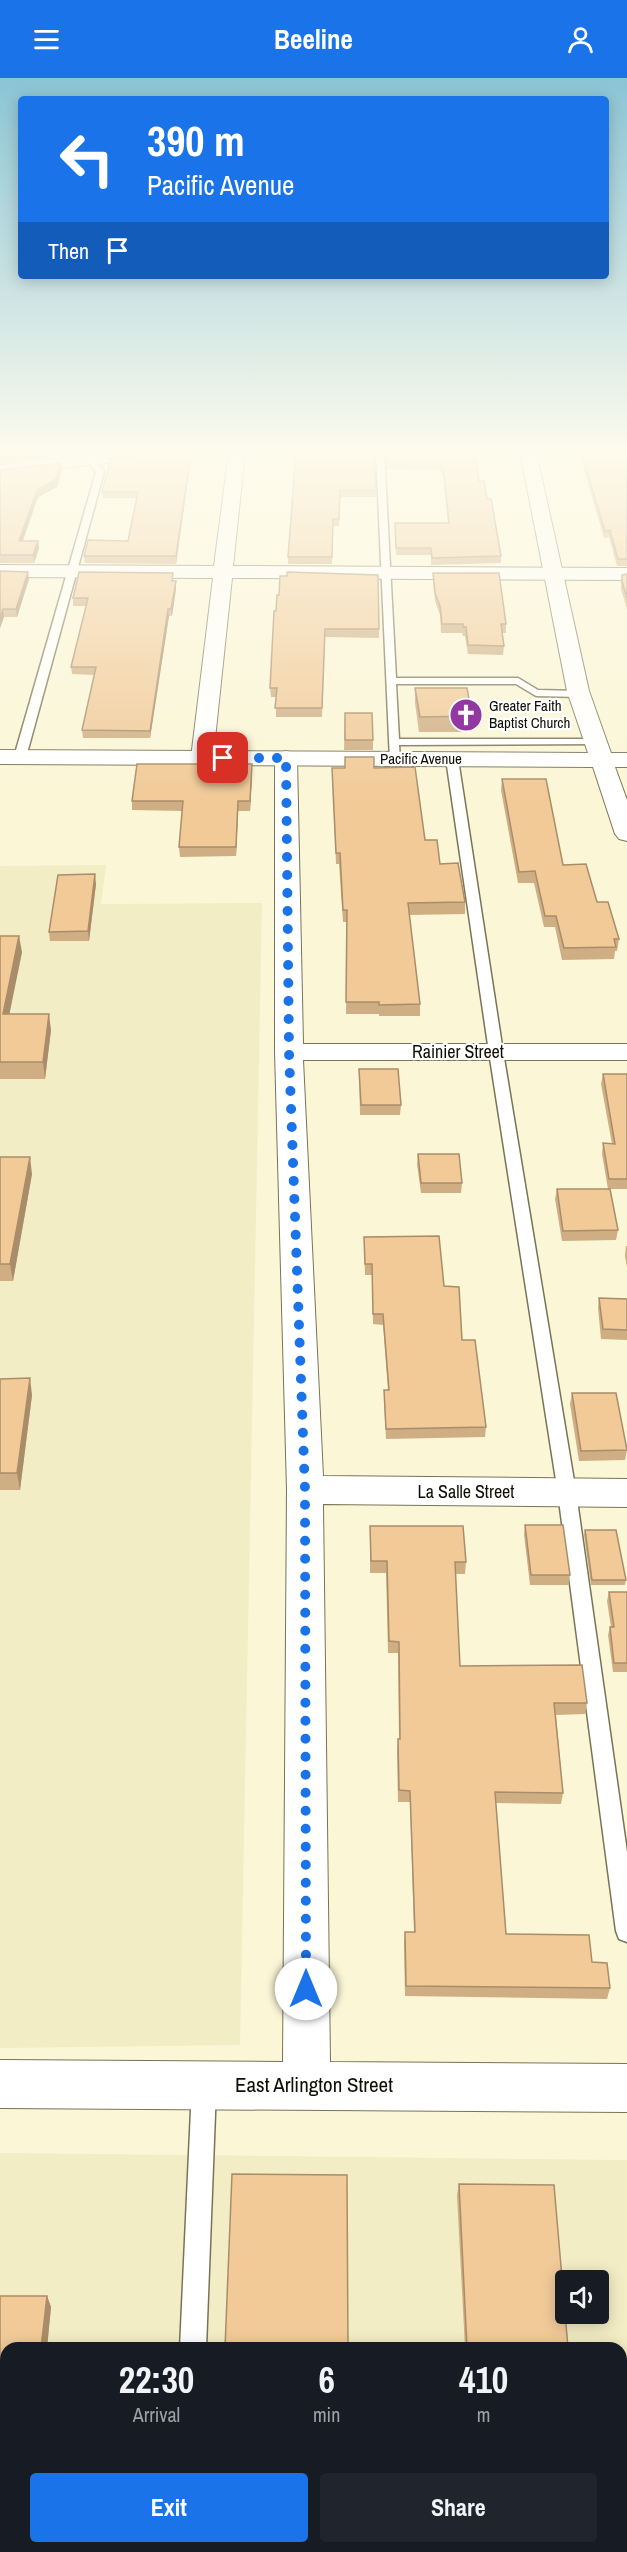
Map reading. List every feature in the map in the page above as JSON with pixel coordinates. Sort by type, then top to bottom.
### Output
[{"type":"street","points":[[202,758],[226,567]]},
{"type":"street","points":[[553,567],[579,694],[627,834]]},
{"type":"street","points":[[0,571],[627,574]]},
{"type":"street","name":"Pacific Avenue","points":[[10,757],[286,758],[394,750],[452,759],[599,751],[627,760]]},
{"type":"street","points":[[286,758],[289,1052],[305,1490],[307,2084]]},
{"type":"street","name":"Rainier Street","points":[[289,1052],[627,1052]]},
{"type":"street","name":"La Salle Street","points":[[305,1490],[627,1493]]},
{"type":"street","name":"East Arlington Street","points":[[0,2084],[307,2084],[627,2088]]},
{"type":"lane","points":[[10,757],[73,567]]},
{"type":"lane","points":[[385,567],[394,750],[599,751]]},
{"type":"lane","points":[[390,681],[518,681],[536,693],[579,694]]},
{"type":"lane","points":[[452,759],[496,1052],[567,1493],[627,1931]]},
{"type":"lane","points":[[193,2342],[204,2084]]},
{"type":"shaded area","points":[[106,865],[101,904],[262,903],[240,2045],[0,2048],[0,866]]},
{"type":"shaded area","points":[[0,2153],[627,2160],[627,2342],[0,2342]]},
{"type":"building","points":[[0,571],[28,572],[16,609],[3,609],[0,617]]},
{"type":"building","points":[[79,572],[173,573],[172,581],[176,581],[171,609],[168,609],[150,731],[82,730],[96,667],[71,667],[88,598],[73,598]]},
{"type":"building","points":[[287,572],[378,575],[379,629],[325,629],[322,708],[275,708],[277,688],[270,688],[274,611],[276,611],[277,595],[279,595],[280,576],[287,576]]},
{"type":"building","points":[[433,573],[499,573],[506,624],[501,624],[504,646],[468,645],[466,627],[463,627],[463,624],[442,624]]},
{"type":"building","points":[[627,574],[627,598],[622,575]]},
{"type":"building","points":[[415,688],[467,688],[472,716],[420,717]]},
{"type":"building","points":[[345,713],[372,713],[373,740],[345,740]]},
{"type":"building","points":[[345,757],[374,757],[374,768],[415,767],[425,840],[437,840],[440,864],[458,863],[465,902],[408,903],[420,1004],[379,1005],[379,1002],[346,1002],[347,910],[343,910],[340,853],[336,853],[332,768],[345,768]]},
{"type":"building","points":[[137,764],[252,764],[250,801],[238,801],[236,847],[179,847],[183,801],[132,801]]},
{"type":"building","points":[[502,779],[546,779],[563,865],[586,864],[597,902],[608,902],[619,939],[614,939],[616,947],[564,948],[556,916],[545,916],[535,871],[519,872]]},
{"type":"building","points":[[95,874],[88,931],[49,932],[58,875]]},
{"type":"building","points":[[0,936],[19,936],[3,1014],[49,1014],[43,1062],[0,1062]]},
{"type":"building","points":[[359,1069],[398,1069],[401,1105],[361,1105]]},
{"type":"building","points":[[603,1074],[627,1074],[627,1179],[609,1179],[603,1143],[615,1144]]},
{"type":"building","points":[[418,1154],[459,1154],[462,1183],[421,1183]]},
{"type":"building","points":[[0,1157],[30,1157],[10,1264],[0,1264]]},
{"type":"building","points":[[557,1189],[610,1189],[618,1230],[563,1231]]},
{"type":"building","points":[[439,1236],[444,1286],[459,1287],[462,1340],[475,1340],[486,1427],[386,1429],[384,1390],[389,1390],[383,1314],[373,1314],[372,1264],[365,1264],[364,1237]]},
{"type":"building","points":[[599,1298],[627,1299],[627,1330],[603,1329]]},
{"type":"building","points":[[30,1378],[17,1473],[0,1473],[0,1379]]},
{"type":"building","points":[[572,1393],[616,1393],[627,1450],[581,1451]]},
{"type":"building","points":[[525,1525],[563,1525],[570,1575],[531,1575]]},
{"type":"building","points":[[370,1526],[463,1526],[466,1562],[455,1562],[460,1666],[582,1665],[587,1703],[554,1703],[563,1793],[495,1792],[506,1934],[589,1935],[592,1962],[607,1963],[610,1988],[406,1986],[405,1932],[415,1932],[410,1791],[399,1790],[399,1642],[389,1641],[387,1561],[371,1561]]},
{"type":"building","points":[[585,1530],[616,1530],[626,1580],[592,1580]]},
{"type":"building","points":[[609,1592],[627,1592],[627,1663],[614,1663],[610,1627],[614,1627]]},
{"type":"building","points":[[232,2174],[347,2175],[348,2342],[225,2342]]},
{"type":"building","points":[[459,2184],[554,2185],[561,2270],[555,2270],[555,2324],[566,2324],[567,2342],[467,2342]]},
{"type":"building","points":[[0,2296],[47,2296],[42,2342],[0,2342]]},
{"type":"place","name":"Greater Faith Baptist Church","points":[[466,715]]},
{"type":"route","points":[[223,758],[286,758],[289,1052],[305,1490],[306,1989]]}]
